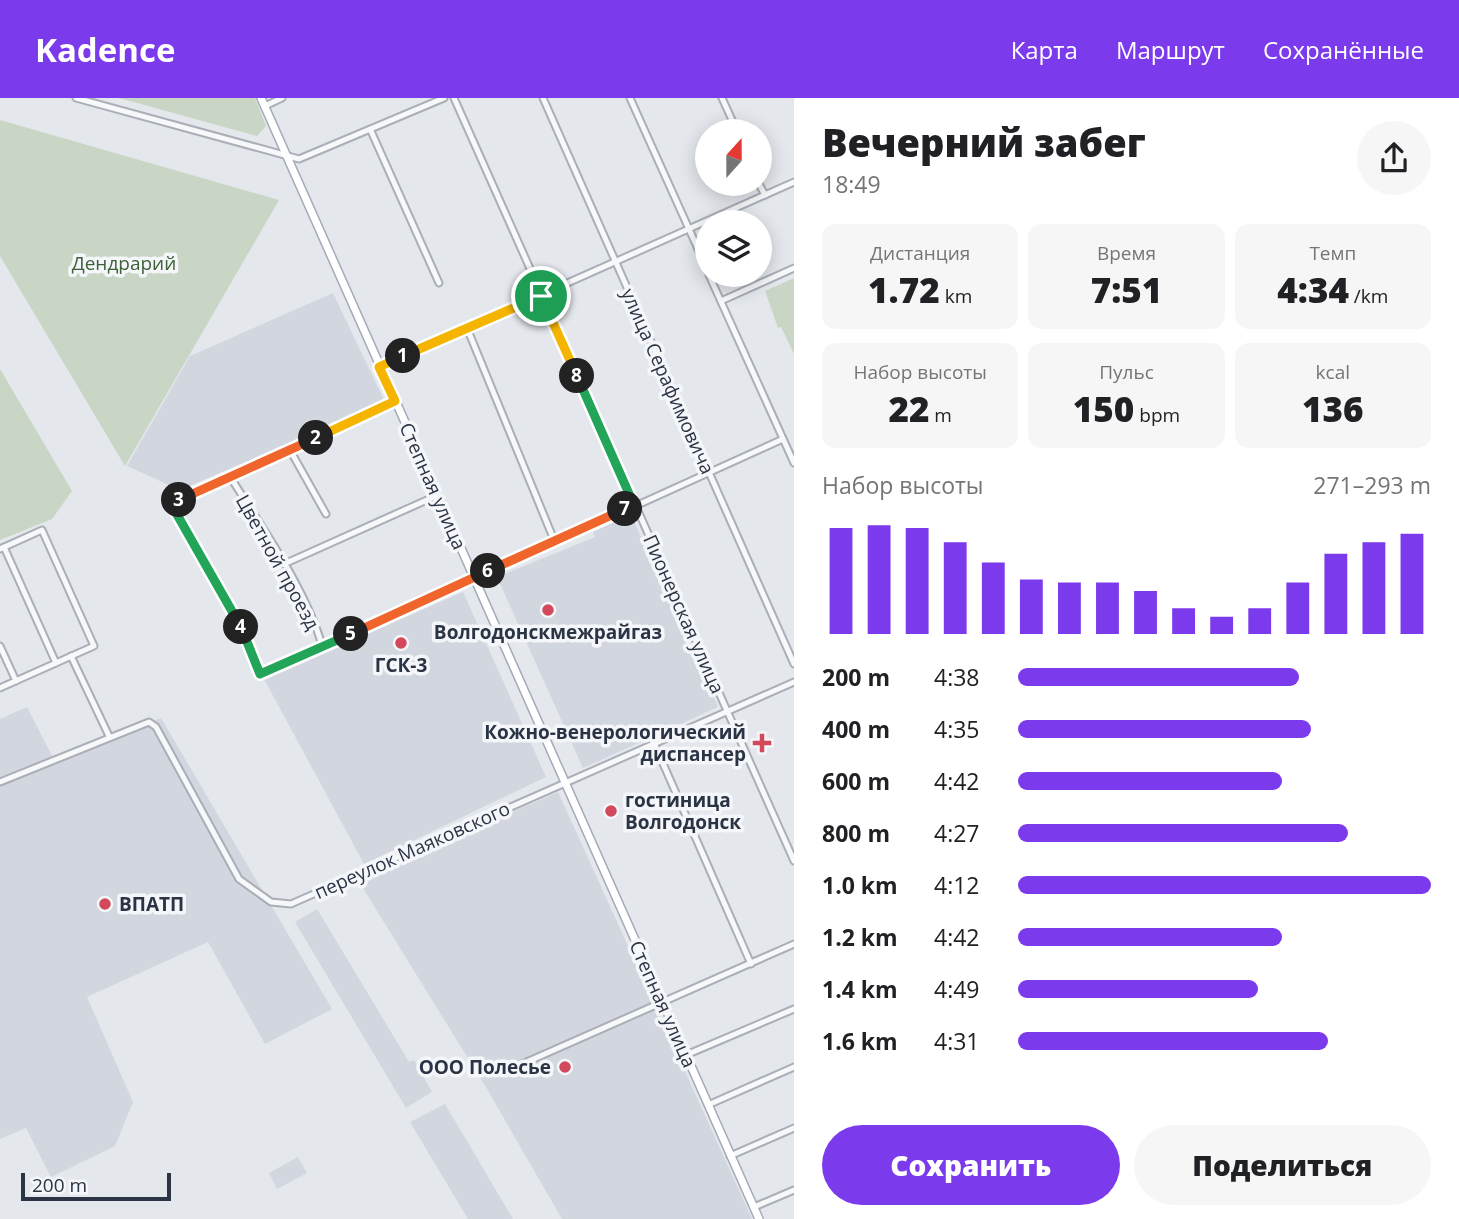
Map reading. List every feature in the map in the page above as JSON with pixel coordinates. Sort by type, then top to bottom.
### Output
[{"type":"main road","name":"Степная улица","points":[[263,102],[759,1219]]},
{"type":"street","points":[[76,98],[299,159],[371,131],[444,98]]},
{"type":"street","points":[[263,102],[282,98]]},
{"type":"street","name":"Пионерская улица","points":[[454,98],[794,861]]},
{"type":"street","name":"улица Серафимовича","points":[[543,98],[794,664]]},
{"type":"street","points":[[630,98],[695,241]]},
{"type":"street","points":[[722,98],[732,119]]},
{"type":"street","points":[[371,131],[439,283]]},
{"type":"street","points":[[772,192],[794,182]]},
{"type":"street","points":[[379,367],[763,196]]},
{"type":"street","points":[[721,301],[794,268]]},
{"type":"street","points":[[715,287],[794,463]]},
{"type":"street","points":[[467,328],[554,541]]},
{"type":"street","points":[[395,401],[171,504],[243,631],[260,674],[323,648],[474,577],[783,439]]},
{"type":"street","points":[[290,450],[326,514]]},
{"type":"street","name":"Цветной проезд","points":[[230,478],[284,564],[317,628],[323,648]]},
{"type":"street","points":[[284,564],[438,495]]},
{"type":"street","points":[[0,688],[56,663],[71,656],[94,646],[41,530],[2,548],[56,663]]},
{"type":"street","points":[[0,646],[16,681]]},
{"type":"street","points":[[71,656],[109,736]]},
{"type":"street","name":"переулок Маяковского","points":[[0,782],[145,722],[156,727],[239,879],[261,898],[291,904],[794,682]]},
{"type":"street","points":[[654,743],[751,964]]},
{"type":"street","points":[[504,1072],[794,944]]},
{"type":"street","points":[[686,1055],[794,1009]]},
{"type":"street","points":[[708,1105],[794,1067]]},
{"type":"street","points":[[730,1156],[794,1128]]},
{"type":"street","points":[[754,1207],[794,1190]]},
{"type":"shaded area","points":[[333,293],[385,402],[180,490],[127,466],[190,356]]},
{"type":"shaded area","points":[[631,515],[718,707],[583,768],[497,577],[595,537],[593,532]]},
{"type":"shaded area","points":[[463,592],[546,777],[364,864],[264,679]]},
{"type":"shaded area","points":[[27,707],[53,758],[0,780],[0,719]]},
{"type":"shaded area","points":[[161,718],[332,1009],[265,1044],[208,942],[87,997],[133,1102],[115,1146],[51,1177],[26,1128],[0,1139],[0,786]]},
{"type":"shaded area","points":[[558,792],[752,1219],[562,1219],[487,1089],[358,880]]},
{"type":"shaded area","points":[[317,909],[409,1062],[414,1060],[432,1092],[406,1108],[295,922]]},
{"type":"shaded area","points":[[445,1104],[513,1219],[468,1219],[410,1122]]},
{"type":"shaded area","points":[[298,1157],[307,1173],[277,1189],[269,1173]]},
{"type":"green space","points":[[119,98],[255,98],[266,126],[257,136]]},
{"type":"green space","name":"Дендрарий","points":[[0,120],[279,200],[125,466],[0,256]]},
{"type":"green space","points":[[794,278],[794,354],[781,327],[778,328],[765,291]]},
{"type":"green space","points":[[0,369],[72,491],[52,519],[0,540]]},
{"type":"place","name":"Волгодонскмежрайгаз","points":[[548,610]]},
{"type":"place","name":"ГСК-3","points":[[401,643]]},
{"type":"place","name":"Кожно-венерологический диспансер","points":[[762,743]]},
{"type":"place","name":"гостиница Волгодонск","points":[[611,811]]},
{"type":"place","name":"ВПАТП","points":[[105,904]]},
{"type":"place","name":"ООО Полесье","points":[[565,1067]]},
{"type":"route","points":[[541,296],[634,505],[260,674],[243,631],[171,504],[395,401],[379,367],[541,296]]}]
